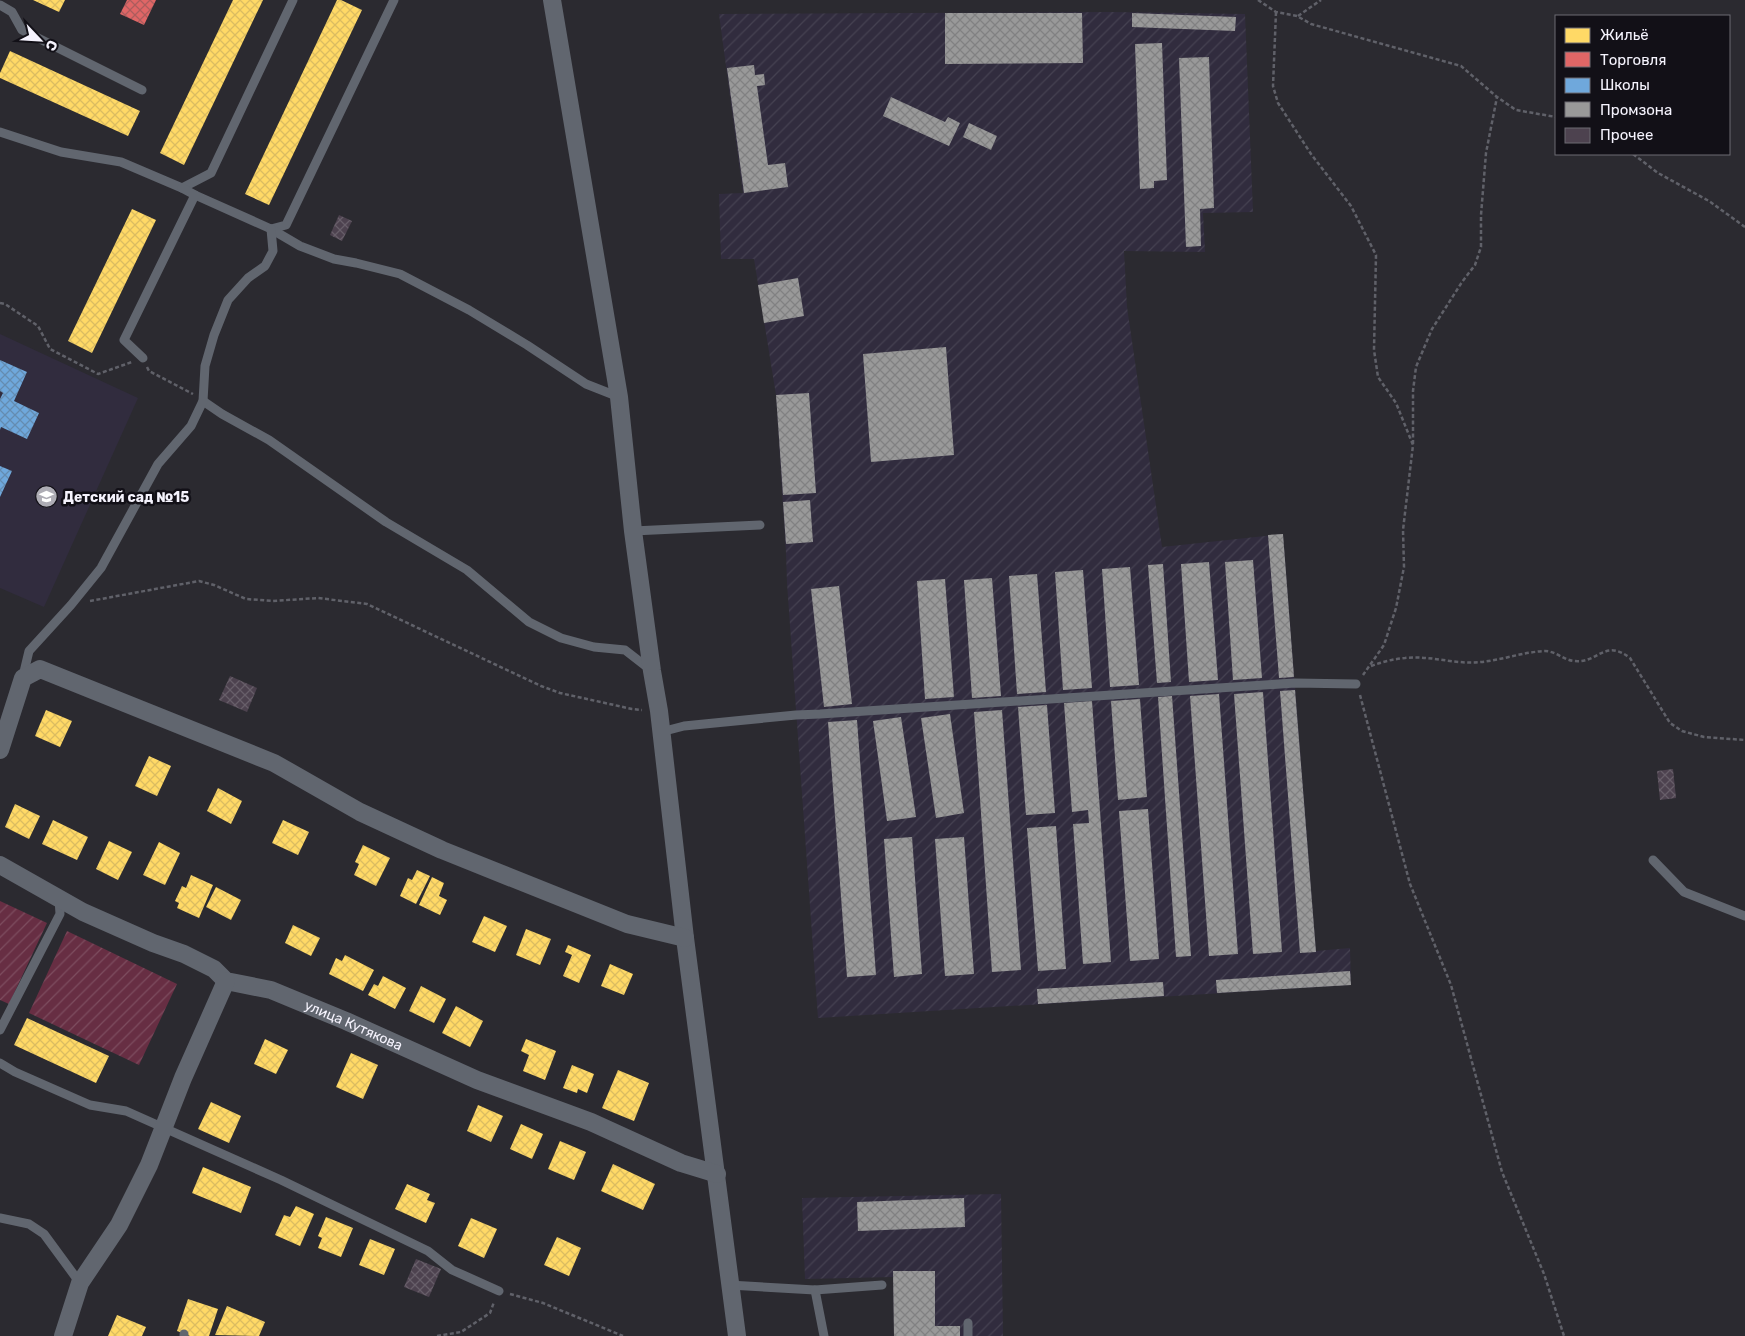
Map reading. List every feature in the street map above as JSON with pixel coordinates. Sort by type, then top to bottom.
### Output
[{"type":"street","points":[[552,0],[619,397],[633,531],[659,711],[685,938],[737,1336]]},
{"type":"street","points":[[0,750],[23,678],[40,669],[274,763],[360,812],[442,850],[627,924],[685,938]]},
{"type":"street","name":"улица Кутякова","points":[[0,865],[83,912],[153,943],[184,954],[214,969],[226,981],[271,990],[346,1021],[477,1080],[591,1122],[682,1163],[717,1174]]},
{"type":"street","points":[[63,1336],[80,1283],[119,1225],[149,1165],[183,1078],[226,981]]},
{"type":"lane","points":[[182,188],[211,173],[293,0]]},
{"type":"lane","points":[[271,229],[286,224],[394,0]]},
{"type":"lane","points":[[0,5],[12,12],[22,30],[142,90]]},
{"type":"lane","points":[[0,132],[61,152],[121,162],[271,229],[300,246],[334,259],[356,262],[400,274],[469,310],[586,384],[619,397]]},
{"type":"lane","points":[[143,358],[124,340],[195,195]]},
{"type":"lane","points":[[23,678],[30,651],[101,568],[158,464],[191,426],[203,401],[205,366],[214,335],[228,300],[248,278],[265,266],[273,251],[271,229]]},
{"type":"lane","points":[[203,401],[222,414],[269,440],[386,522],[467,570],[529,622],[561,638],[594,646],[625,650],[652,671]]},
{"type":"lane","points":[[633,531],[760,525]]},
{"type":"lane","points":[[661,732],[684,726],[796,715],[1295,683],[1356,684]]},
{"type":"lane","points":[[1653,860],[1684,892],[1745,916]]},
{"type":"lane","points":[[0,1030],[60,914],[59,899]]},
{"type":"lane","points":[[0,1062],[15,1072],[90,1105],[126,1111],[280,1180],[428,1251],[452,1270],[499,1292]]},
{"type":"lane","points":[[0,1218],[30,1224],[44,1234],[80,1283]]},
{"type":"lane","points":[[729,1285],[815,1290],[882,1285]]},
{"type":"lane","points":[[815,1290],[824,1336]]},
{"type":"lane","points":[[968,1323],[968,1336]]},
{"type":"path","points":[[1258,0],[1276,12],[1297,16],[1311,24],[1461,66],[1497,97],[1516,110],[1555,117]]},
{"type":"path","points":[[1297,16],[1321,0]]},
{"type":"path","points":[[1276,12],[1273,86],[1278,103],[1311,154],[1351,206],[1376,255],[1374,350],[1378,377],[1396,403],[1414,445]]},
{"type":"path","points":[[1497,97],[1486,153],[1481,215],[1481,247],[1475,265],[1432,329],[1416,367],[1413,391],[1414,445],[1403,530],[1404,567],[1396,608],[1384,645],[1356,684],[1410,884],[1451,985],[1502,1172],[1544,1274],[1564,1336]]},
{"type":"path","points":[[1634,155],[1658,173],[1709,201],[1745,227]]},
{"type":"path","points":[[0,303],[5,304],[38,326],[50,349],[98,374],[143,358],[149,371],[184,388],[203,401]]},
{"type":"path","points":[[71,605],[199,581],[214,585],[246,599],[273,601],[318,598],[367,604],[541,686],[560,693],[632,709],[659,711]]},
{"type":"path","points":[[1370,666],[1384,661],[1406,658],[1465,663],[1481,662],[1547,651],[1572,661],[1584,661],[1611,650],[1621,651],[1630,658],[1670,723],[1682,731],[1704,737],[1745,740]]},
{"type":"path","points":[[437,1336],[461,1332],[490,1313],[499,1292],[543,1303],[623,1336]]},
{"type":"shaded area","points":[[1111,12],[1245,14],[1253,212],[1203,213],[1205,252],[1124,251],[1127,307],[1162,547],[1283,534],[1316,951],[1350,948],[1351,985],[818,1018],[787,583],[776,395],[754,259],[721,259],[719,194],[743,193],[719,14]]},
{"type":"shaded area","name":"Детский сад №15","points":[[0,334],[138,398],[44,607],[0,588]]},
{"type":"shaded area","points":[[0,901],[47,923],[9,1004],[0,1000]]},
{"type":"shaded area","points":[[67,931],[177,984],[139,1065],[29,1013]]},
{"type":"shaded area","points":[[1001,1194],[1003,1336],[894,1336],[893,1277],[805,1279],[802,1198]]},
{"type":"building: Жильё","points":[[33,0],[65,0],[59,12]]},
{"type":"building: Жильё","points":[[233,0],[263,0],[184,165],[160,153]]},
{"type":"building: Жильё","points":[[337,0],[362,10],[269,205],[245,194]]},
{"type":"building: Жильё","points":[[10,51],[140,111],[128,136],[0,78],[0,73]]},
{"type":"building: Жильё","points":[[132,209],[156,220],[92,353],[68,341]]},
{"type":"building: Жильё","points":[[46,710],[72,721],[60,747],[35,736]]},
{"type":"building: Жильё","points":[[149,756],[171,766],[157,796],[135,786]]},
{"type":"building: Жильё","points":[[218,788],[242,801],[231,824],[207,811]]},
{"type":"building: Жильё","points":[[15,804],[40,816],[29,839],[5,827]]},
{"type":"building: Жильё","points":[[53,820],[88,837],[77,860],[42,844]]},
{"type":"building: Жильё","points":[[283,820],[309,832],[298,855],[272,843]]},
{"type":"building: Жильё","points":[[109,841],[132,852],[118,880],[96,869]]},
{"type":"building: Жильё","points":[[159,842],[180,853],[165,885],[143,875]]},
{"type":"building: Жильё","points":[[363,845],[390,858],[376,886],[354,875],[359,864],[355,862]]},
{"type":"building: Жильё","points":[[417,870],[430,876],[416,904],[400,896],[408,878],[412,880]]},
{"type":"building: Жильё","points":[[191,875],[213,885],[199,918],[177,908],[179,903],[175,901],[182,886],[186,888]]},
{"type":"building: Жильё","points":[[432,877],[444,883],[439,896],[447,900],[440,915],[419,905]]},
{"type":"building: Жильё","points":[[216,887],[241,900],[231,920],[206,907]]},
{"type":"building: Жильё","points":[[484,916],[507,926],[495,952],[472,942]]},
{"type":"building: Жильё","points":[[293,925],[320,938],[311,956],[285,943]]},
{"type":"building: Жильё","points":[[526,929],[551,939],[540,965],[516,955]]},
{"type":"building: Жильё","points":[[568,945],[591,955],[579,983],[563,976],[572,955],[565,952]]},
{"type":"building: Жильё","points":[[345,955],[374,970],[363,991],[329,974],[336,958],[342,961]]},
{"type":"building: Жильё","points":[[610,964],[633,974],[624,995],[601,986]]},
{"type":"building: Жильё","points":[[383,976],[406,988],[395,1009],[368,995],[374,984],[378,986]]},
{"type":"building: Жильё","points":[[421,986],[446,999],[434,1023],[409,1011]]},
{"type":"building: Жильё","points":[[456,1006],[483,1021],[470,1047],[442,1033]]},
{"type":"building: Жильё","points":[[27,1018],[109,1056],[96,1083],[14,1045]]},
{"type":"building: Жильё","points":[[265,1039],[288,1050],[276,1074],[254,1064]]},
{"type":"building: Жильё","points":[[526,1039],[556,1051],[545,1080],[523,1071],[529,1055],[521,1051]]},
{"type":"building: Жильё","points":[[351,1053],[378,1065],[363,1099],[336,1087]]},
{"type":"building: Жильё","points":[[572,1065],[594,1074],[587,1093],[578,1089],[577,1093],[563,1088]]},
{"type":"building: Жильё","points":[[618,1070],[649,1083],[634,1121],[602,1108]]},
{"type":"building: Жильё","points":[[211,1102],[241,1116],[229,1143],[198,1129]]},
{"type":"building: Жильё","points":[[478,1105],[503,1116],[491,1142],[467,1131]]},
{"type":"building: Жильё","points":[[521,1124],[543,1134],[532,1159],[510,1149]]},
{"type":"building: Жильё","points":[[560,1141],[586,1152],[574,1180],[548,1169]]},
{"type":"building: Жильё","points":[[613,1164],[655,1184],[643,1210],[601,1191]]},
{"type":"building: Жильё","points":[[203,1167],[251,1187],[241,1213],[192,1193]]},
{"type":"building: Жильё","points":[[407,1184],[430,1194],[427,1200],[435,1203],[426,1223],[395,1209]]},
{"type":"building: Жильё","points":[[296,1206],[314,1214],[300,1246],[275,1235],[284,1215],[290,1217]]},
{"type":"building: Жильё","points":[[326,1217],[353,1228],[341,1257],[318,1248],[322,1238],[318,1236]]},
{"type":"building: Жильё","points":[[471,1218],[497,1229],[484,1258],[458,1246]]},
{"type":"building: Жильё","points":[[557,1237],[581,1248],[569,1276],[544,1265]]},
{"type":"building: Жильё","points":[[370,1239],[395,1249],[384,1275],[359,1265]]},
{"type":"building: Жильё","points":[[188,1299],[218,1309],[209,1336],[190,1336],[177,1331]]},
{"type":"building: Жильё","points":[[227,1306],[265,1322],[259,1336],[215,1335]]},
{"type":"building: Жильё","points":[[117,1315],[146,1327],[142,1336],[108,1336]]},
{"type":"building: Торговля","points":[[127,0],[156,0],[144,25],[120,14]]},
{"type":"building: Школы","points":[[0,360],[27,372],[14,401],[39,413],[27,439],[1,427],[0,430],[0,399],[3,393],[0,391]]},
{"type":"building: Школы","points":[[0,466],[12,471],[0,497]]},
{"type":"building: Промзона","points":[[945,13],[1082,13],[1083,63],[945,64]]},
{"type":"building: Промзона","points":[[1132,13],[1236,17],[1235,31],[1132,27]]},
{"type":"building: Промзона","points":[[1162,43],[1167,180],[1154,181],[1154,188],[1140,189],[1135,44]]},
{"type":"building: Промзона","points":[[1209,57],[1214,208],[1200,209],[1201,246],[1186,247],[1179,58]]},
{"type":"building: Промзона","points":[[754,65],[755,75],[764,74],[765,85],[757,86],[768,165],[785,163],[788,187],[744,193],[727,68]]},
{"type":"building: Промзона","points":[[891,97],[945,122],[948,117],[960,123],[949,146],[883,116]]},
{"type":"building: Промзона","points":[[969,123],[997,136],[991,150],[963,137]]},
{"type":"building: Промзона","points":[[798,278],[804,316],[764,323],[758,285]]},
{"type":"building: Промзона","points":[[946,347],[954,455],[871,462],[863,354]]},
{"type":"building: Промзона","points":[[809,393],[816,493],[783,495],[776,395]]},
{"type":"building: Промзона","points":[[810,500],[813,542],[786,544],[783,502]]},
{"type":"building: Промзона","points":[[1283,534],[1294,677],[1279,678],[1268,535]]},
{"type":"building: Промзона","points":[[1253,560],[1262,678],[1233,680],[1225,562]]},
{"type":"building: Промзона","points":[[1209,562],[1218,680],[1189,682],[1181,564]]},
{"type":"building: Промзона","points":[[1163,564],[1171,682],[1157,683],[1148,565]]},
{"type":"building: Промзона","points":[[1130,567],[1139,685],[1110,687],[1102,569]]},
{"type":"building: Промзона","points":[[1083,570],[1092,688],[1063,690],[1055,572]]},
{"type":"building: Промзона","points":[[1037,574],[1046,692],[1017,694],[1009,576]]},
{"type":"building: Промзона","points":[[992,578],[1001,696],[972,698],[964,580]]},
{"type":"building: Промзона","points":[[945,579],[954,697],[925,699],[917,581]]},
{"type":"building: Промзона","points":[[839,586],[852,704],[824,707],[811,589]]},
{"type":"building: Промзона","points":[[1295,690],[1316,952],[1300,953],[1280,691]]},
{"type":"building: Промзона","points":[[1263,692],[1282,952],[1253,954],[1234,694]]},
{"type":"building: Промзона","points":[[1219,694],[1238,954],[1209,956],[1190,696]]},
{"type":"building: Промзона","points":[[1172,696],[1191,956],[1176,957],[1158,697]]},
{"type":"building: Промзона","points":[[1140,699],[1147,797],[1118,800],[1111,701]]},
{"type":"building: Промзона","points":[[1092,701],[1111,962],[1083,964],[1073,824],[1089,823],[1088,810],[1072,812],[1064,703]]},
{"type":"building: Промзона","points":[[1047,705],[1055,813],[1026,815],[1018,707]]},
{"type":"building: Промзона","points":[[1002,710],[1021,970],[992,972],[974,712]]},
{"type":"building: Промзона","points":[[950,714],[964,813],[936,818],[921,718]]},
{"type":"building: Промзона","points":[[901,717],[916,817],[887,821],[873,721]]},
{"type":"building: Промзона","points":[[857,720],[876,975],[847,977],[828,722]]},
{"type":"building: Промзона","points":[[1148,809],[1159,959],[1130,961],[1119,811]]},
{"type":"building: Промзона","points":[[1056,826],[1066,969],[1038,971],[1027,828]]},
{"type":"building: Промзона","points":[[912,837],[922,974],[894,977],[884,839]]},
{"type":"building: Промзона","points":[[964,837],[974,974],[945,976],[935,839]]},
{"type":"building: Промзона","points":[[1350,971],[1351,985],[1217,993],[1216,980]]},
{"type":"building: Промзона","points":[[1163,982],[1164,996],[1038,1004],[1037,989]]},
{"type":"building: Промзона","points":[[964,1198],[965,1227],[858,1231],[857,1202]]},
{"type":"building: Промзона","points":[[893,1271],[935,1271],[935,1326],[960,1326],[960,1336],[894,1336]]},
{"type":"building: Прочее","points":[[339,215],[352,221],[342,241],[330,235]]},
{"type":"building: Прочее","points":[[230,676],[257,688],[247,712],[219,700]]},
{"type":"building: Прочее","points":[[1673,769],[1676,798],[1660,800],[1657,771]]},
{"type":"building: Прочее","points":[[416,1259],[441,1269],[429,1297],[404,1287]]},
{"type":"place","name":"Детский сад №15","points":[[47,497]]}]
